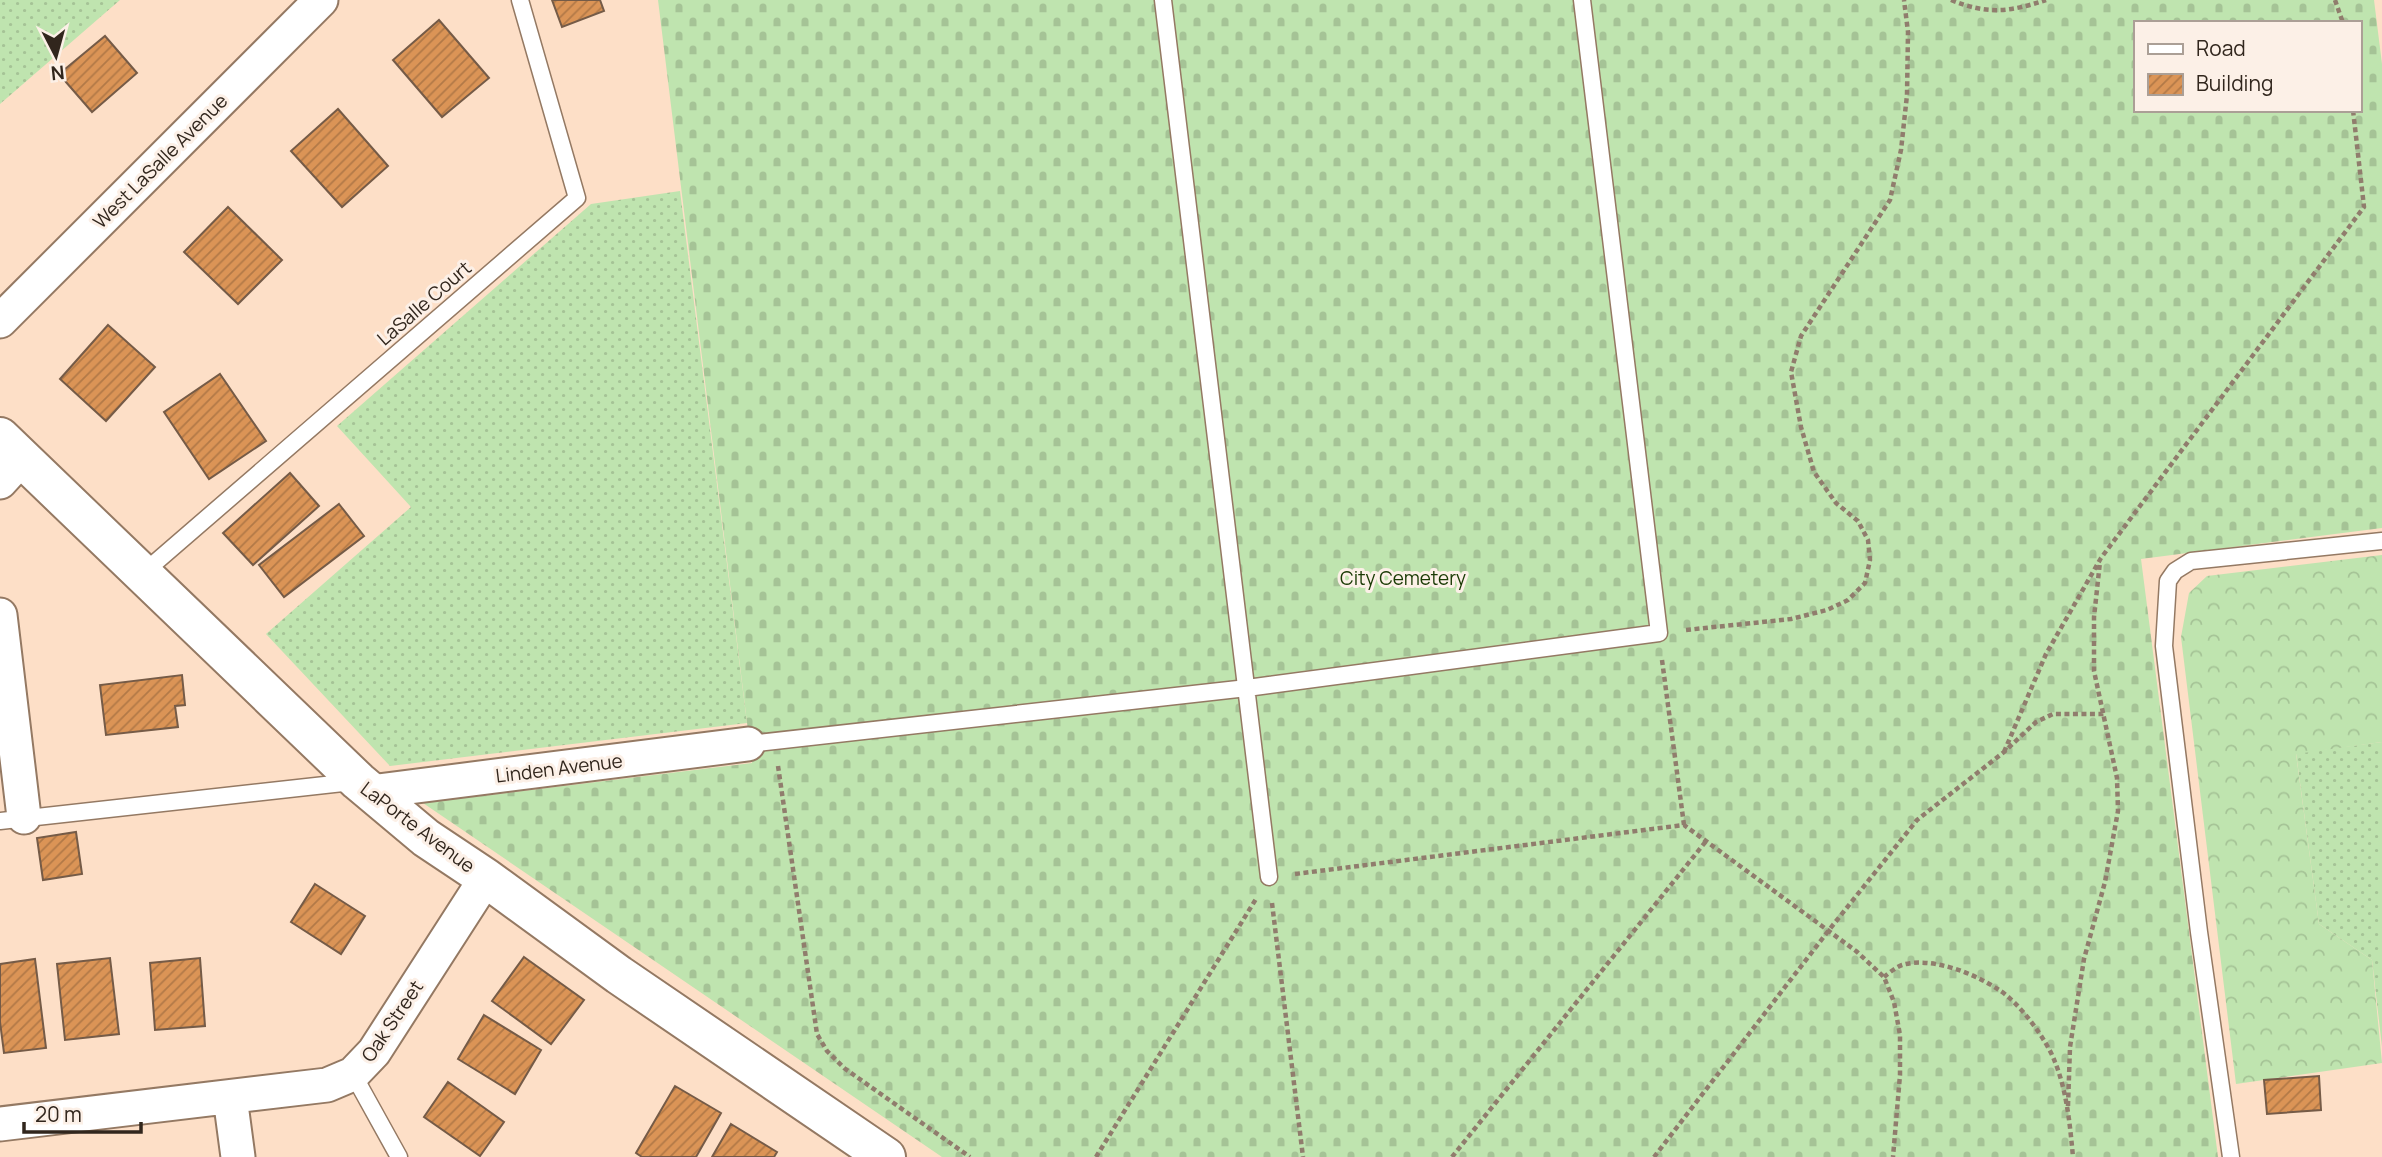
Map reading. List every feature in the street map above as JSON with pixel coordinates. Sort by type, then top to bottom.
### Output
[{"type":"street","name":"West LaSalle Avenue","points":[[0,321],[321,0]]},
{"type":"street","name":"LaPorte Avenue","points":[[5,460],[142,575],[364,787],[426,838],[486,877],[619,975],[886,1157]]},
{"type":"street","points":[[0,615],[12,819]]},
{"type":"street","name":"Linden Avenue","points":[[364,787],[761,742]]},
{"type":"street","name":"Oak Street","points":[[0,1124],[327,1085],[353,1074],[374,1052],[486,877]]},
{"type":"street","points":[[230,1097],[238,1157]]},
{"type":"lane","name":"LaSalle Court","points":[[142,575],[577,198],[520,0]]},
{"type":"lane","points":[[1163,0],[1269,877]]},
{"type":"lane","points":[[761,742],[1247,688],[1659,633],[1582,0]]},
{"type":"lane","points":[[2231,1157],[2199,932],[2164,646],[2168,581],[2175,571],[2191,561],[2382,541]]},
{"type":"lane","points":[[12,819],[364,787]]},
{"type":"lane","points":[[353,1074],[399,1157]]},
{"type":"path","points":[[1684,825],[1659,633],[1791,619],[1827,610],[1848,600],[1865,583],[1870,560],[1868,540],[1858,521],[1836,503],[1814,472],[1801,427],[1791,372],[1801,336],[1890,200],[1901,150],[1906,95],[1908,32],[1904,0]]},
{"type":"path","points":[[1951,0],[1992,12],[2018,9],[2046,0]]},
{"type":"path","points":[[2335,0],[2342,21]]},
{"type":"path","points":[[2004,752],[2046,653],[2101,558],[2364,207],[2353,112]]},
{"type":"path","points":[[2073,1157],[2068,1106],[2070,1047],[2084,959],[2105,882],[2118,811],[2117,778],[2094,671],[2094,617],[2101,558]]},
{"type":"path","points":[[1654,1157],[1917,820],[2004,752],[2036,723],[2053,714],[2104,714]]},
{"type":"path","points":[[761,742],[817,1034],[827,1051],[844,1068],[970,1157]]},
{"type":"path","points":[[1269,877],[1684,825],[1829,930],[1884,976],[1894,1002],[1900,1035],[1893,1157]]},
{"type":"path","points":[[1452,1157],[1707,841]]},
{"type":"path","points":[[1096,1157],[1269,877]]},
{"type":"path","points":[[1269,877],[1303,1157]]},
{"type":"path","points":[[1884,976],[1902,965],[1936,963],[2001,990],[2033,1023],[2055,1060],[2068,1106]]},
{"type":"green space","points":[[0,0],[120,0],[0,104]]},
{"type":"green space","name":"City Cemetery","points":[[658,0],[2374,0],[2382,64],[2382,528],[2141,559],[2218,1157],[942,1157],[423,803],[752,763]]},
{"type":"green space","points":[[680,191],[747,723],[390,766],[266,634],[411,507],[337,426],[591,204]]},
{"type":"green space","points":[[2382,555],[2382,742],[2296,754],[2319,924],[2372,960],[2382,1063],[2236,1084],[2181,637],[2189,593],[2207,576]]},
{"type":"green space","points":[[2382,742],[2382,1047],[2372,960],[2319,924],[2296,753]]},
{"type":"building","points":[[552,0],[600,0],[604,11],[562,27]]},
{"type":"building","points":[[439,20],[489,78],[442,117],[393,60]]},
{"type":"building","points":[[105,36],[137,73],[92,112],[59,74]]},
{"type":"building","points":[[338,109],[388,166],[342,207],[291,151]]},
{"type":"building","points":[[228,207],[282,260],[238,304],[184,252]]},
{"type":"building","points":[[108,325],[155,367],[106,421],[60,379]]},
{"type":"building","points":[[220,374],[266,441],[209,479],[164,412]]},
{"type":"building","points":[[290,473],[319,506],[253,565],[223,533]]},
{"type":"building","points":[[339,504],[364,536],[284,597],[259,565]]},
{"type":"building","points":[[182,675],[185,705],[175,706],[178,727],[106,735],[100,685]]},
{"type":"building","points":[[76,832],[82,874],[43,880],[37,838]]},
{"type":"building","points":[[315,884],[365,916],[341,954],[291,922]]},
{"type":"building","points":[[524,957],[584,1000],[551,1044],[492,1001]]},
{"type":"building","points":[[110,958],[119,1034],[65,1040],[57,964]]},
{"type":"building","points":[[200,958],[205,1026],[155,1030],[150,963]]},
{"type":"building","points":[[35,959],[46,1048],[4,1053],[0,1022],[0,964]]},
{"type":"building","points":[[484,1015],[541,1050],[515,1094],[458,1059]]},
{"type":"building","points":[[2319,1076],[2321,1110],[2267,1114],[2264,1080]]},
{"type":"building","points":[[448,1082],[504,1122],[480,1156],[424,1117]]},
{"type":"building","points":[[675,1086],[721,1113],[696,1157],[642,1157],[636,1153]]},
{"type":"building","points":[[731,1124],[777,1152],[774,1157],[712,1157]]}]
